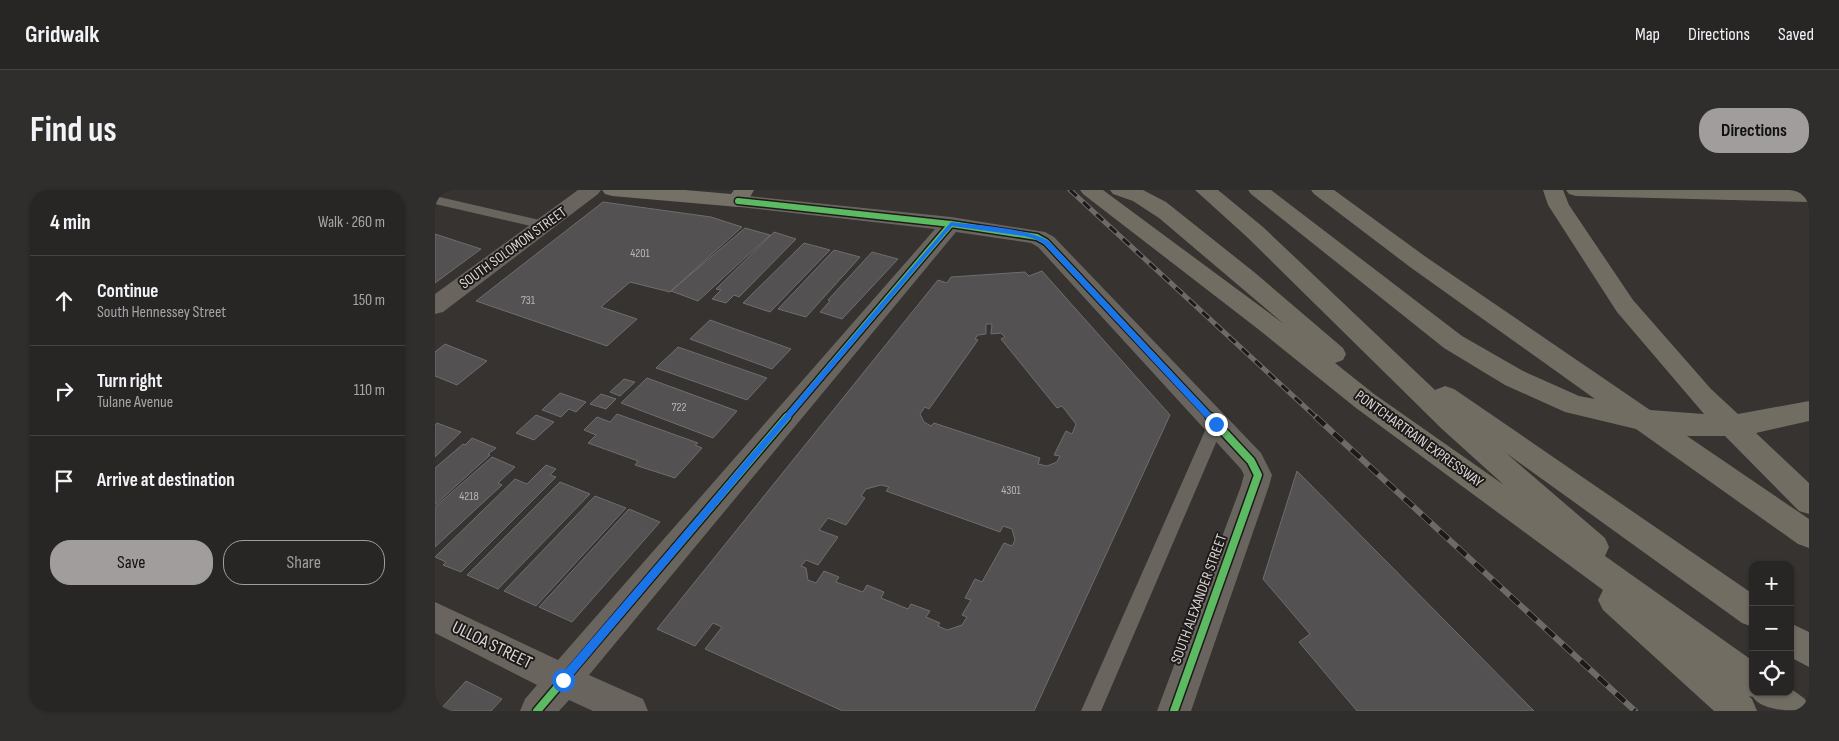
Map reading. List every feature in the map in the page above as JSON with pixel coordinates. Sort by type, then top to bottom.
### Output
[{"type":"highway","name":"PONTCHARTRAIN EXPRESSWAY","points":[[1090,190],[1267,323],[1365,401],[1749,678]]},
{"type":"highway","points":[[1120,190],[1127,191],[1154,204],[1228,261],[1740,711]]},
{"type":"highway","points":[[1152,190],[1749,609]]},
{"type":"highway","points":[[1205,190],[1255,232],[1451,422],[1749,683]]},
{"type":"highway","points":[[1258,190],[1453,342],[1514,378],[1574,405],[1645,420],[1688,425],[1743,425],[1809,411]]},
{"type":"highway","points":[[1321,190],[1418,262],[1809,535]]},
{"type":"highway","points":[[1553,190],[1559,206],[1625,306],[1702,396],[1809,502]]},
{"type":"highway","points":[[1576,190],[1809,196]]},
{"type":"highway","points":[[1794,641],[1809,651]]},
{"type":"highway","points":[[1763,696],[1780,711]]},
{"type":"highway","points":[[1773,696],[1793,711]]},
{"type":"main road","points":[[612,190],[741,196]]},
{"type":"street","name":"SOUTH SOLOMON STREET","points":[[435,306],[591,190]]},
{"type":"street","points":[[741,196],[1037,237],[1046,242],[1216,424]]},
{"type":"street","points":[[537,711],[951,224]]},
{"type":"street","name":"SOUTH ALEXANDER STREET","points":[[1174,711],[1258,475],[1251,461],[1216,424]]},
{"type":"street","name":"ULLOA STREET","points":[[435,617],[631,711]]},
{"type":"lane","points":[[435,200],[544,224]]},
{"type":"lane","points":[[1091,711],[1216,424]]},
{"type":"building","points":[[603,202],[711,217],[742,227],[670,292],[630,282],[601,307],[637,319],[607,346],[476,301]]},
{"type":"building","points":[[745,228],[770,235],[698,301],[671,291]]},
{"type":"building","points":[[774,232],[796,239],[739,297],[734,295],[726,303],[712,299],[721,290],[716,289]]},
{"type":"building","points":[[435,234],[481,249],[435,283]]},
{"type":"building","points":[[804,243],[830,250],[770,312],[743,303]]},
{"type":"building","points":[[834,250],[860,257],[806,317],[778,309]]},
{"type":"building","points":[[872,252],[898,259],[842,319],[820,312],[830,301],[828,300]]},
{"type":"building","points":[[1042,271],[1170,415],[1034,711],[843,711],[705,649],[722,627],[713,623],[695,646],[657,629],[938,280],[947,283],[951,277],[1025,272],[1029,276]],"holes":[[[986,324],[992,324],[991,334],[1001,333],[1005,337],[1001,339],[1057,408],[1062,406],[1076,424],[1072,434],[1066,431],[1054,455],[1060,456],[1057,462],[1047,466],[1038,464],[1040,458],[934,423],[931,426],[924,422],[920,414],[925,407],[929,409],[978,340],[975,339],[978,335],[986,334]],[[881,485],[889,487],[886,491],[1000,532],[1003,526],[1012,529],[1015,540],[1012,546],[1004,543],[982,582],[975,579],[965,598],[971,600],[962,615],[967,617],[962,625],[947,630],[938,626],[940,623],[926,617],[930,611],[911,604],[908,609],[881,598],[884,592],[867,585],[863,592],[836,582],[839,577],[824,571],[816,583],[808,580],[806,568],[801,566],[806,560],[818,565],[838,537],[819,530],[828,518],[846,525],[865,498],[861,496],[866,489]]]},
{"type":"building","points":[[710,320],[791,349],[772,369],[690,339]]},
{"type":"building","points":[[445,344],[487,361],[457,385],[435,376],[435,352]]},
{"type":"building","points":[[678,347],[767,378],[747,400],[656,368]]},
{"type":"building","points":[[647,378],[737,411],[713,438],[621,403]]},
{"type":"building","points":[[624,379],[635,382],[620,396],[610,392]]},
{"type":"building","points":[[560,393],[586,402],[576,412],[569,409],[561,417],[542,410]]},
{"type":"building","points":[[601,394],[616,399],[606,409],[590,404]]},
{"type":"building","points":[[617,414],[698,443],[695,445],[702,448],[675,478],[635,465],[638,461],[588,443],[596,435],[584,430],[597,417],[610,422]]},
{"type":"building","points":[[536,415],[554,422],[534,440],[516,433]]},
{"type":"building","points":[[437,423],[461,432],[435,457],[435,425]]},
{"type":"building","points":[[472,438],[496,448],[435,505],[435,468]]},
{"type":"building","points":[[492,457],[515,467],[498,483],[502,485],[435,547],[435,507]]},
{"type":"building","points":[[546,465],[556,469],[550,475],[556,477],[461,572],[443,565],[446,562],[435,557],[515,479],[527,484]]},
{"type":"building","points":[[1297,471],[1534,711],[1357,711],[1299,642],[1310,634],[1263,579]]},
{"type":"building","points":[[560,482],[590,494],[498,589],[467,575]]},
{"type":"building","points":[[595,496],[626,508],[536,606],[504,591]]},
{"type":"building","points":[[629,509],[660,522],[572,622],[539,607]]},
{"type":"building","points":[[466,681],[502,699],[491,711],[439,711]]},
{"type":"railway","points":[[1070,190],[1317,418]]},
{"type":"railway","points":[[1316,417],[1635,711]]},
{"type":"cycle path","points":[[738,201],[951,224],[1037,237],[1046,242],[1251,461],[1258,475],[1255,486],[1174,711]]},
{"type":"cycle path","points":[[537,711],[951,224]]},
{"type":"route","points":[[563,680],[951,224],[1024,234],[1037,237],[1046,242],[1216,424]]}]
